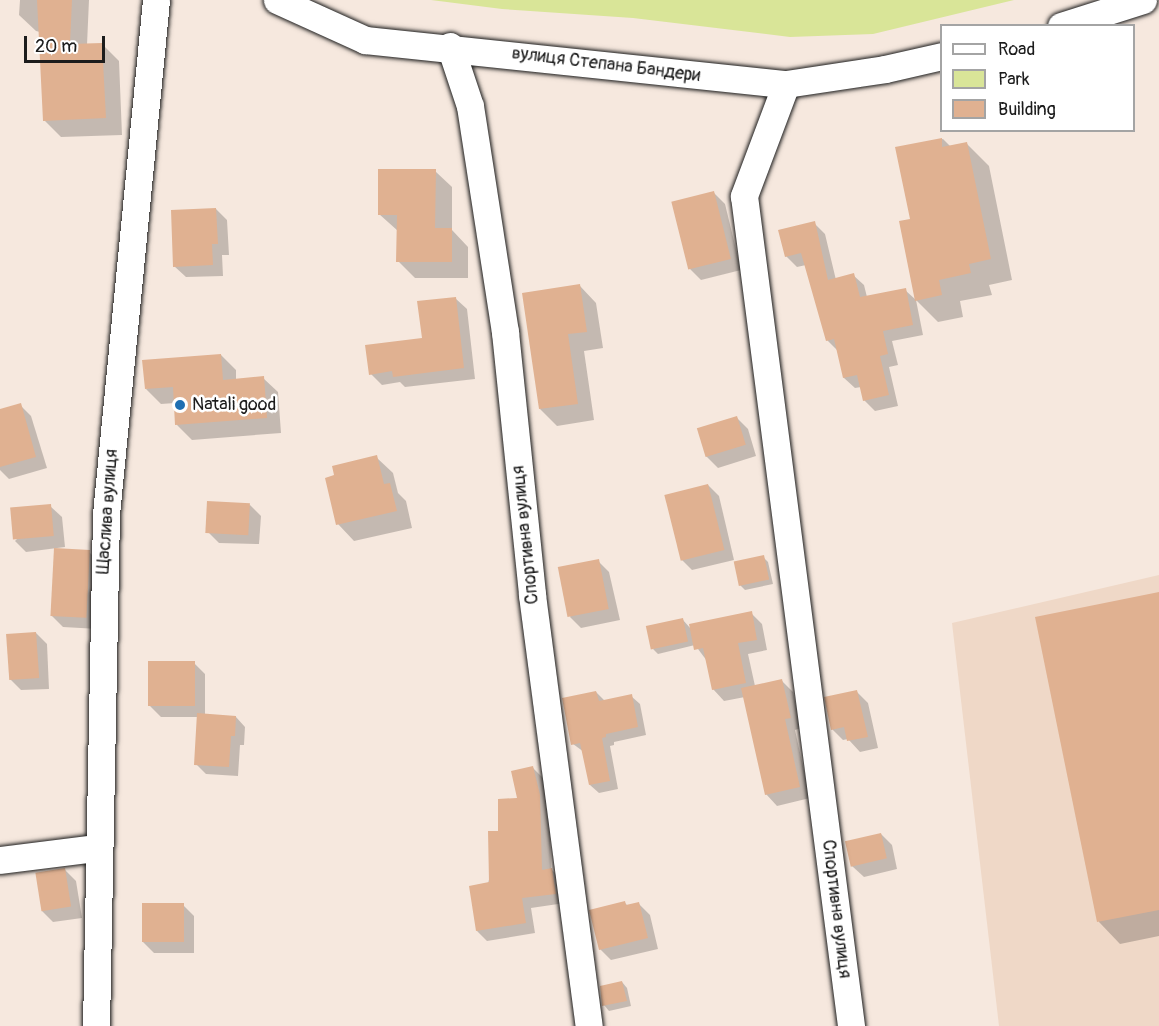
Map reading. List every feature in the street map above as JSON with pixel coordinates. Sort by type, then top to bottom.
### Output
[{"type":"street","name":"Щаслива вулиця","points":[[96,1026],[97,848],[106,514],[156,0]]},
{"type":"street","name":"вулиця Степана Бандери","points":[[277,0],[365,40],[450,46],[639,70],[786,84],[885,69],[940,56]]},
{"type":"street","points":[[1067,24],[1143,0]]},
{"type":"street","name":"Спортивна вулиця","points":[[450,46],[470,106],[505,332],[531,595],[589,1026]]},
{"type":"street","name":"Спортивна вулиця","points":[[786,84],[744,196],[851,1026]]},
{"type":"street","points":[[0,860],[97,848]]},
{"type":"shaded area","points":[[1159,575],[1159,1026],[999,1026],[952,623]]},
{"type":"green space","points":[[431,0],[1014,0],[873,34],[790,37],[633,18],[502,9]]},
{"type":"building","points":[[37,0],[72,0],[70,44],[102,43],[106,118],[43,121]]},
{"type":"building","points":[[942,138],[942,147],[967,142],[991,259],[969,264],[971,273],[939,280],[942,295],[915,301],[899,221],[910,219],[895,147]]},
{"type":"building","points":[[378,169],[436,169],[435,228],[452,228],[452,262],[396,262],[397,215],[378,215]]},
{"type":"building","points":[[714,191],[731,259],[688,270],[671,202]]},
{"type":"building","points":[[216,208],[218,244],[212,244],[213,265],[173,267],[171,210]]},
{"type":"building","points":[[815,221],[828,280],[854,273],[860,297],[906,288],[913,325],[883,331],[888,354],[880,356],[889,395],[863,401],[857,375],[843,378],[834,339],[826,341],[801,253],[785,257],[778,230]]},
{"type":"building","points":[[580,284],[587,332],[568,334],[578,404],[539,409],[522,293]]},
{"type":"building","points":[[456,297],[464,368],[393,377],[392,371],[369,375],[365,345],[422,338],[417,301]]},
{"type":"building","points":[[221,354],[223,380],[264,376],[267,418],[175,425],[173,387],[145,389],[142,360]]},
{"type":"building","points":[[21,403],[36,457],[0,467],[0,409]]},
{"type":"building","points":[[737,416],[746,445],[706,457],[697,428]]},
{"type":"building","points":[[377,455],[384,484],[390,483],[397,511],[336,525],[325,478],[334,475],[332,466]]},
{"type":"building","points":[[708,484],[724,550],[681,561],[664,495]]},
{"type":"building","points":[[207,501],[250,503],[248,535],[205,533]]},
{"type":"building","points":[[51,504],[54,536],[13,539],[10,508]]},
{"type":"building","points":[[54,548],[90,550],[86,618],[50,616]]},
{"type":"building","points":[[764,555],[769,579],[739,586],[734,561]]},
{"type":"building","points":[[599,559],[609,609],[568,617],[558,567]]},
{"type":"building","points":[[1159,592],[1159,910],[1097,922],[1035,617]]},
{"type":"building","points":[[752,611],[757,640],[738,643],[746,683],[712,690],[703,648],[694,650],[689,624]]},
{"type":"building","points":[[683,618],[688,641],[651,649],[646,626]]},
{"type":"building","points":[[36,632],[39,678],[9,680],[6,634]]},
{"type":"building","points":[[148,661],[195,661],[195,706],[148,706]]},
{"type":"building","points":[[782,679],[791,718],[785,719],[800,787],[765,795],[741,688]]},
{"type":"building","points":[[857,690],[868,737],[847,741],[844,727],[831,730],[824,697]]},
{"type":"building","points":[[596,691],[599,701],[632,694],[638,727],[606,734],[606,737],[602,738],[610,781],[589,785],[580,743],[571,745],[562,698]]},
{"type":"building","points":[[197,713],[236,716],[235,736],[231,736],[229,767],[194,765]]},
{"type":"building","points":[[533,766],[540,795],[542,870],[552,868],[556,894],[522,898],[526,923],[476,931],[469,886],[489,882],[488,831],[498,831],[498,799],[517,798],[511,771]]},
{"type":"building","points":[[881,833],[887,858],[851,867],[845,841]]},
{"type":"building","points":[[65,868],[71,907],[41,911],[35,873]]},
{"type":"building","points":[[625,901],[626,905],[639,902],[648,938],[599,950],[589,910]]},
{"type":"building","points":[[142,903],[184,903],[184,942],[142,942]]},
{"type":"building","points":[[622,981],[627,1001],[602,1006],[600,986]]},
{"type":"place","name":"Natali good","points":[[180,405]]}]
